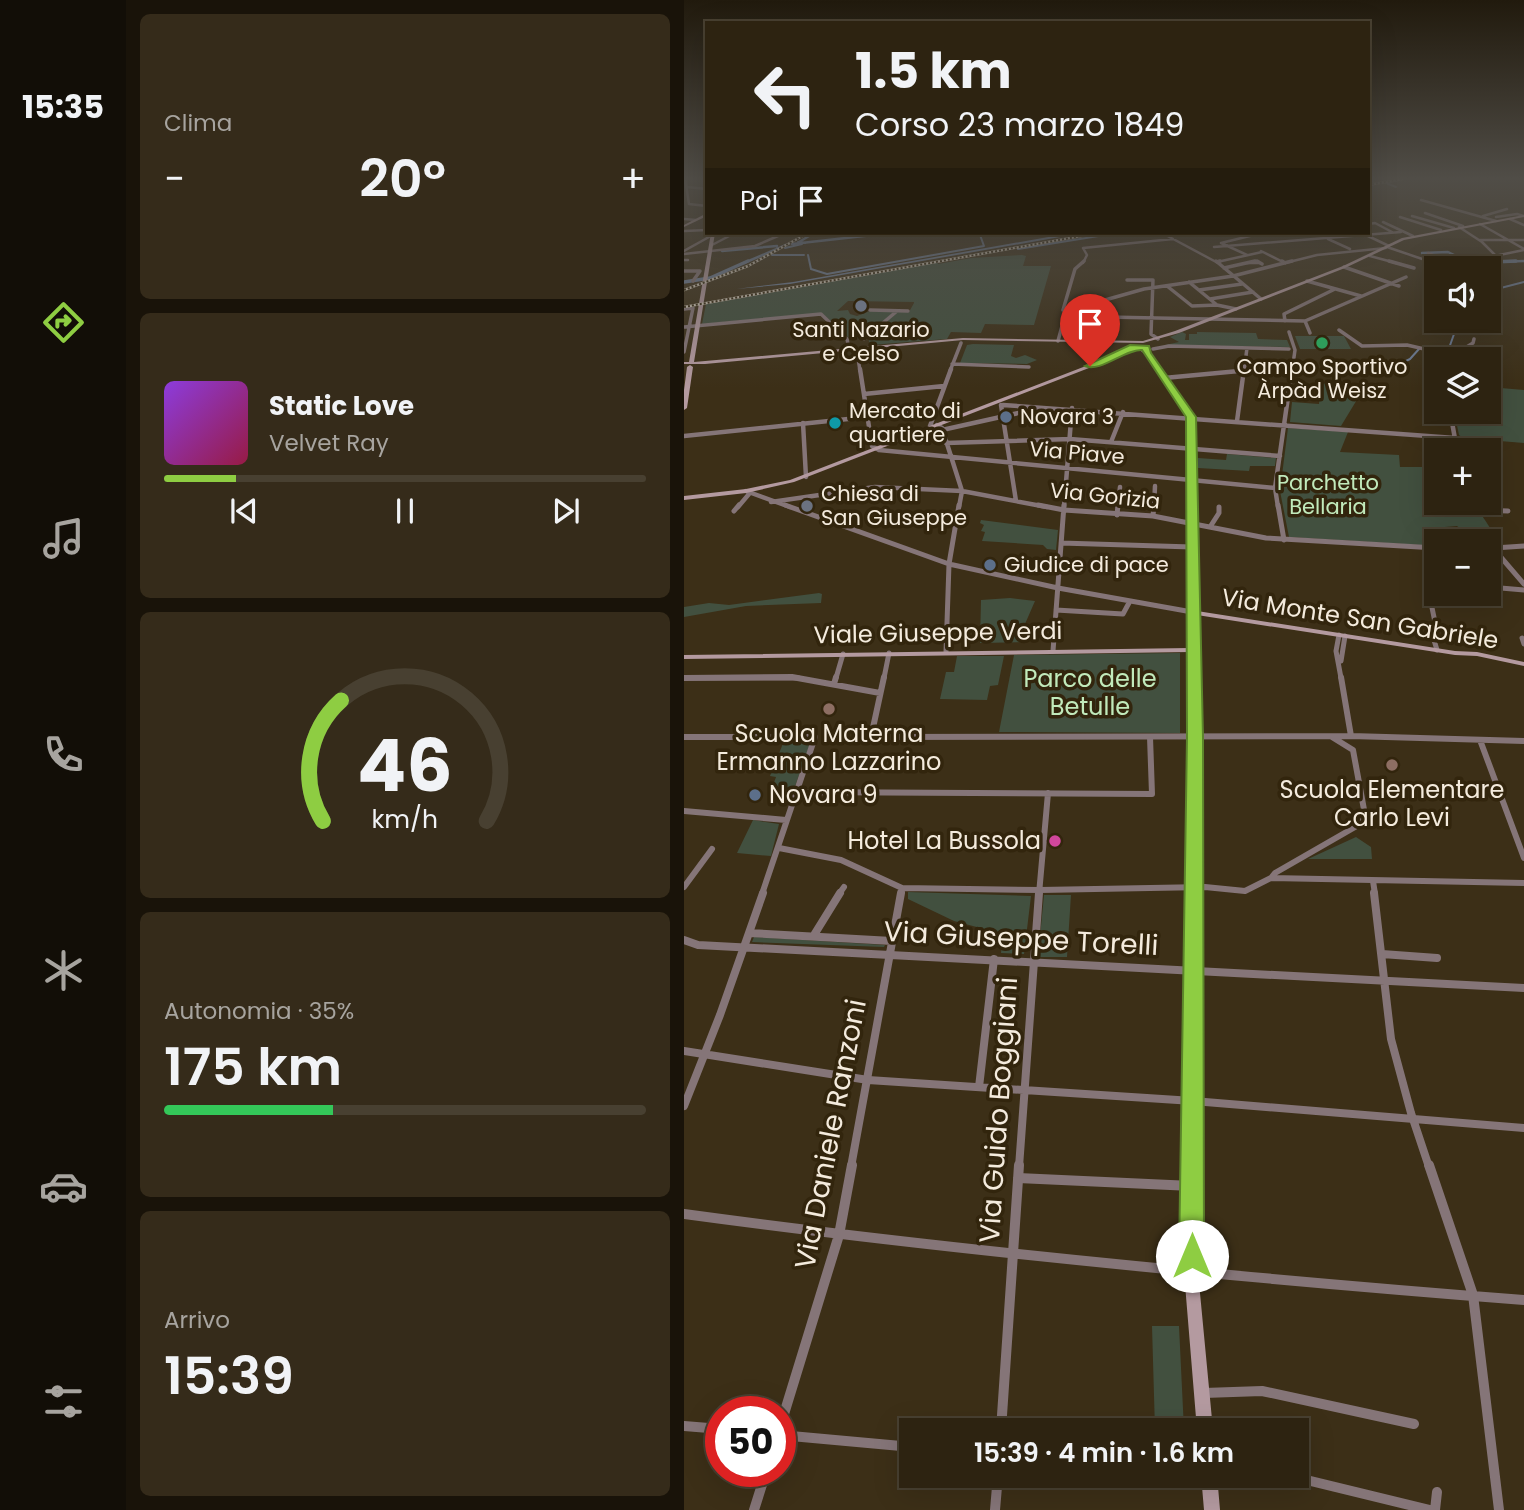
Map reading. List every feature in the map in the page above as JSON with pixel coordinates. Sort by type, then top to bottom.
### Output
[{"type":"main road","points":[[684,391],[712,247]]},
{"type":"main road","points":[[684,498],[748,492],[806,477],[979,408],[1002,403],[1017,394],[1344,267],[1386,247]]},
{"type":"main road","points":[[688,364],[963,339],[1058,341],[1140,347],[1191,417],[1195,737],[1191,1272],[1204,1418]]},
{"type":"main road","points":[[688,364],[961,343],[1140,347]]},
{"type":"main road","points":[[684,408],[688,364]]},
{"type":"main road","name":"Via Monte San Gabriele","points":[[1192,612],[1477,654],[1524,664]]},
{"type":"main road","name":"Viale Giuseppe Verdi","points":[[684,657],[1193,650]]},
{"type":"main road","points":[[1210,1488],[1212,1510]]},
{"type":"street","points":[[684,252],[749,247]]},
{"type":"street","points":[[1058,341],[1066,311],[1063,310],[1075,269],[1085,262],[1087,255],[1083,248],[1088,247]]},
{"type":"street","points":[[1189,247],[1217,262],[1261,299]]},
{"type":"street","points":[[1228,247],[1247,255]]},
{"type":"street","points":[[1254,247],[1285,263]]},
{"type":"street","points":[[1347,247],[1352,250]]},
{"type":"street","points":[[1066,311],[1153,288],[1233,275],[1352,250],[1382,247]]},
{"type":"street","points":[[1388,247],[1424,260]]},
{"type":"street","points":[[1486,247],[1496,256],[1524,250]]},
{"type":"street","points":[[1217,262],[1262,251]]},
{"type":"street","points":[[1428,253],[1435,256]]},
{"type":"street","points":[[1370,256],[1414,268]]},
{"type":"street","points":[[1224,268],[1256,261],[1262,264]]},
{"type":"street","points":[[1344,267],[1399,286]]},
{"type":"street","points":[[684,271],[700,271],[693,281]]},
{"type":"street","points":[[1106,317],[1305,321],[1406,277]]},
{"type":"street","points":[[1127,280],[1153,281],[1152,337],[1159,338]]},
{"type":"street","points":[[1307,281],[1361,296]]},
{"type":"street","points":[[1189,282],[1217,305]]},
{"type":"street","points":[[1200,290],[1242,284]]},
{"type":"street","points":[[1167,286],[1192,306],[1217,305],[1236,309]]},
{"type":"street","points":[[1285,320],[1284,314],[1308,305],[1302,303],[1335,289]]},
{"type":"street","points":[[1210,299],[1253,292]]},
{"type":"street","points":[[684,309],[693,308],[686,327],[684,352]]},
{"type":"street","points":[[870,310],[908,311]]},
{"type":"street","points":[[864,338],[897,311]]},
{"type":"street","points":[[686,327],[820,314],[847,339],[848,349]]},
{"type":"street","points":[[1305,321],[1310,333]]},
{"type":"street","points":[[1339,330],[1362,346],[1407,345],[1454,355],[1473,343],[1474,339]]},
{"type":"street","points":[[1284,540],[1275,488],[1294,352],[1287,332],[1292,348],[1288,349]]},
{"type":"street","points":[[946,652],[949,564],[962,491],[946,443],[937,427],[929,423],[961,343]]},
{"type":"street","points":[[1140,347],[1288,349],[1294,352]]},
{"type":"street","points":[[1237,421],[1247,348]]},
{"type":"street","points":[[857,351],[872,446],[876,449]]},
{"type":"street","points":[[952,364],[1029,367]]},
{"type":"street","points":[[1164,378],[1244,371],[1291,374]]},
{"type":"street","points":[[864,394],[944,386]]},
{"type":"street","points":[[1016,501],[1002,403],[1455,438],[1452,424]]},
{"type":"street","points":[[937,427],[1002,417],[1047,406]]},
{"type":"street","points":[[1053,651],[1072,408]]},
{"type":"street","points":[[684,436],[934,410]]},
{"type":"street","points":[[1111,442],[1123,412]]},
{"type":"street","points":[[803,424],[806,477]]},
{"type":"street","points":[[946,443],[1070,439],[1280,456]]},
{"type":"street","name":"Via Piave","points":[[876,449],[1275,488]]},
{"type":"street","points":[[1117,514],[1120,486]]},
{"type":"street","points":[[1153,516],[1155,486]]},
{"type":"street","name":"Via Gorizia","points":[[771,502],[875,487],[962,491],[1064,510],[1153,516],[1284,540],[1424,547]]},
{"type":"street","points":[[734,511],[748,492]]},
{"type":"street","name":"Via Monte San Gabriele","points":[[748,492],[949,564],[1058,588],[1192,612]]},
{"type":"street","points":[[1210,527],[1219,513],[1220,506]]},
{"type":"street","points":[[1501,511],[1508,511]]},
{"type":"street","points":[[1061,543],[1192,547]]},
{"type":"street","points":[[1501,548],[1524,547]]},
{"type":"street","points":[[1501,561],[1524,587]]},
{"type":"street","points":[[1501,587],[1524,587]]},
{"type":"street","points":[[1056,610],[1123,614],[1130,601]]},
{"type":"street","points":[[1432,606],[1435,628],[1431,630],[1437,650]]},
{"type":"street","points":[[1342,635],[1336,644],[1351,736]]},
{"type":"street","points":[[889,653],[871,737],[1351,736],[1524,741]]},
{"type":"street","points":[[834,684],[843,654]]},
{"type":"street","points":[[684,678],[792,677],[880,693]]},
{"type":"street","points":[[779,848],[841,860],[902,888],[1194,888],[1245,891],[1362,823],[1365,815],[1353,750],[1330,736]]},
{"type":"street","points":[[684,737],[815,737],[745,947],[684,1106]]},
{"type":"street","points":[[796,792],[1152,794],[1150,737]]},
{"type":"street","points":[[1480,740],[1524,858]]},
{"type":"street","name":"Via Guido Boggiani","points":[[1002,1418],[1032,961],[1048,793]]},
{"type":"street","points":[[684,811],[786,820]]},
{"type":"street","points":[[684,887],[712,849]]},
{"type":"street","points":[[1271,878],[1524,883]]},
{"type":"street","points":[[1373,881],[1392,1039],[1414,1119],[1473,1296],[1498,1510]]},
{"type":"street","points":[[814,935],[844,887]]},
{"type":"street","name":"Via Daniele Ranzoni","points":[[790,1396],[840,1235],[902,888]]},
{"type":"street","name":"Via Giuseppe Torelli","points":[[749,933],[892,941]]},
{"type":"street","name":"Via Giuseppe Torelli","points":[[684,940],[698,945],[1524,988]]},
{"type":"street","points":[[1382,954],[1437,958]]},
{"type":"street","points":[[979,1087],[994,959]]},
{"type":"street","points":[[684,1051],[868,1080],[1193,1101],[1524,1128]]},
{"type":"street","points":[[1018,1178],[1192,1186]]},
{"type":"street","points":[[684,1214],[840,1235],[1191,1272],[1524,1300]]},
{"type":"street","points":[[1202,1393],[1262,1391],[1414,1424]]},
{"type":"street","points":[[684,1426],[705,1428]]},
{"type":"street","points":[[796,1436],[899,1446]]},
{"type":"street","points":[[1309,1480],[1432,1510],[1437,1492]]},
{"type":"street","points":[[754,1510],[761,1487]]},
{"type":"street","points":[[995,1510],[997,1488]]},
{"type":"green space","points":[[1022,255],[1026,256],[1023,266],[1051,266],[1034,325],[985,324],[981,333],[951,332],[947,339],[870,345],[868,337],[850,339],[822,313],[702,324],[706,304],[971,258]],"holes":[[[848,301],[914,302],[909,312],[870,311],[857,316],[850,314],[848,310],[837,311]]]},
{"type":"green space","points":[[1182,332],[1186,334],[1185,340],[1189,340],[1189,334],[1197,332],[1256,333],[1258,339],[1287,340],[1290,347],[1165,345],[1179,342],[1170,337]]},
{"type":"green space","name":"Campo Sportivo Àrpàd Weisz","points":[[1295,336],[1344,336],[1351,349],[1300,349]]},
{"type":"green space","points":[[967,345],[1014,345],[1011,356],[1016,358],[1025,355],[1037,360],[1027,364],[960,363]]},
{"type":"green space","points":[[1321,384],[1350,385],[1358,398],[1341,426],[1290,422],[1292,402],[1319,404]]},
{"type":"green space","points":[[1501,388],[1524,390],[1524,443],[1501,441],[1501,438],[1463,438],[1459,435],[1457,424],[1501,424]]},
{"type":"green space","name":"Parchetto Bellaria","points":[[1288,428],[1348,432],[1340,452],[1399,455],[1400,467],[1424,467],[1424,515],[1481,515],[1490,529],[1461,529],[1457,526],[1424,529],[1424,545],[1289,537],[1280,491]]},
{"type":"green space","points":[[1227,454],[1276,458],[1275,466],[1250,466],[1249,471],[1198,468],[1198,458],[1226,460]]},
{"type":"green space","points":[[981,520],[1058,530],[1056,550],[1047,549],[1043,545],[982,541],[985,532],[981,531],[984,525],[980,523]]},
{"type":"green space","points":[[822,594],[821,603],[746,606],[684,617],[684,607],[709,603],[729,605]]},
{"type":"green space","points":[[1010,598],[1035,601],[1025,624],[1025,642],[980,643],[981,600]]},
{"type":"green space","name":"Parco delle Betulle","points":[[1180,653],[1180,733],[999,732],[1014,655]]},
{"type":"green space","points":[[957,656],[1004,656],[998,685],[990,686],[987,700],[940,699],[946,672],[954,672]]},
{"type":"green space","points":[[784,741],[811,741],[793,792],[771,791],[776,777],[770,776]]},
{"type":"green space","points":[[753,820],[779,824],[771,856],[737,853]]},
{"type":"green space","points":[[1356,837],[1371,847],[1372,859],[1308,859]]},
{"type":"green space","points":[[908,892],[1031,896],[1024,954],[1001,953],[1003,934],[954,921],[908,899]]},
{"type":"green space","points":[[1044,895],[1071,895],[1067,957],[1038,957]]},
{"type":"green space","points":[[754,937],[885,945],[752,942]]},
{"type":"green space","points":[[1152,1326],[1179,1326],[1183,1418],[1155,1418]]},
{"type":"water","points":[[1000,247],[790,284],[736,289]]},
{"type":"waterway","points":[[722,251],[761,247]]},
{"type":"waterway","points":[[744,263],[780,247]]},
{"type":"waterway","points":[[808,255],[811,269],[827,274],[976,247]]},
{"type":"waterway","points":[[1018,249],[1027,247]]},
{"type":"waterway","points":[[1422,253],[1448,252],[1456,256]]},
{"type":"waterway","points":[[772,255],[804,255]]},
{"type":"waterway","points":[[684,282],[710,278],[748,261]]},
{"type":"waterway","points":[[1516,261],[1470,263],[1524,261]]},
{"type":"waterway","points":[[1501,288],[1524,282]]},
{"type":"waterway","points":[[1449,347],[1454,333]]},
{"type":"waterway","points":[[1392,368],[1410,359],[1419,349]]},
{"type":"railway","points":[[684,290],[748,266],[782,247]]},
{"type":"railway","points":[[684,307],[1017,247]]},
{"type":"place","name":"Santi Nazario e Celso","points":[[861,306]]},
{"type":"place","name":"Campo Sportivo Àrpàd Weisz","points":[[1322,343]]},
{"type":"place","name":"Novara 3","points":[[1006,417]]},
{"type":"place","name":"Mercato di quartiere","points":[[835,423]]},
{"type":"place","name":"Chiesa di San Giuseppe","points":[[807,506]]},
{"type":"place","name":"Giudice di pace","points":[[990,565]]},
{"type":"place","name":"Scuola Materna Ermanno Lazzarino","points":[[829,709]]},
{"type":"place","name":"Scuola Elementare Carlo Levi","points":[[1392,765]]},
{"type":"place","name":"Novara 9","points":[[755,795]]},
{"type":"place","name":"Hotel La Bussola","points":[[1055,841]]},
{"type":"route","points":[[1090,366],[1133,347],[1146,348],[1191,417],[1195,737],[1192,1256]]}]
